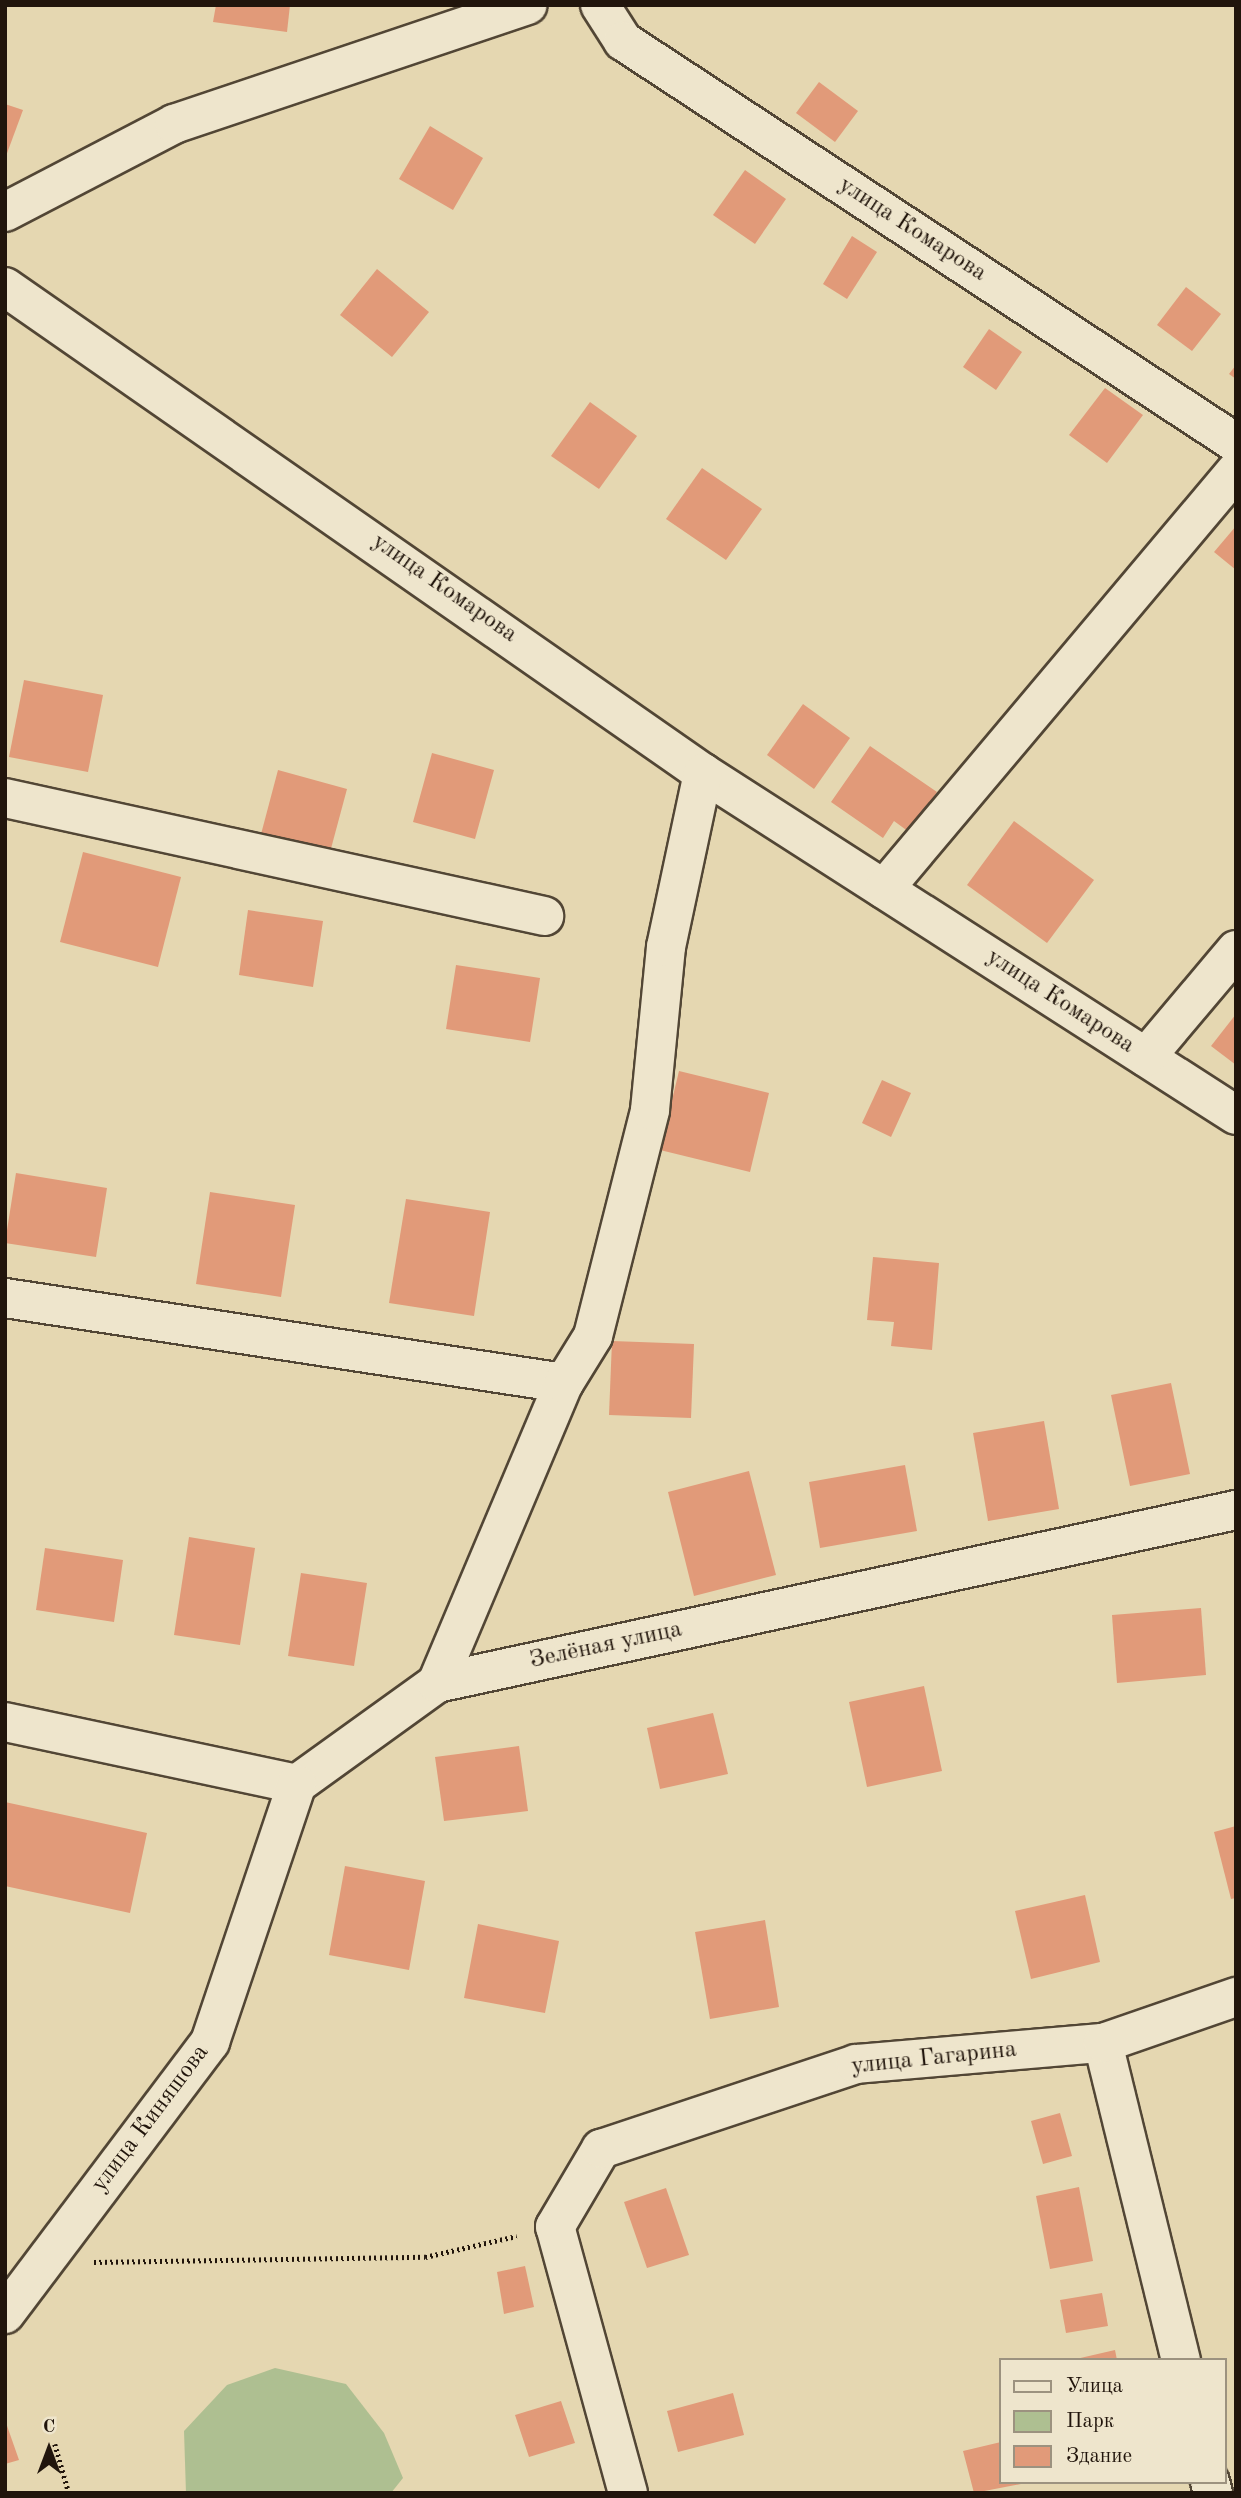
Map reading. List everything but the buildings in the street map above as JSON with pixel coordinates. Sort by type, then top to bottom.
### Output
[{"type":"street","points":[[5,212],[174,124],[528,5]]},
{"type":"street","name":"улица Комарова","points":[[600,5],[623,41],[1236,443]]},
{"type":"street","name":"улица Комарова","points":[[5,287],[703,773],[1236,1115]]},
{"type":"street","points":[[884,889],[1236,471]]},
{"type":"street","points":[[437,1682],[564,1383],[593,1336],[650,1110],[666,947],[703,773]]},
{"type":"street","points":[[5,798],[544,916]]},
{"type":"street","points":[[1146,1057],[1236,950]]},
{"type":"street","points":[[5,1298],[564,1383]]},
{"type":"street","name":"Зелёная улица","points":[[297,1784],[437,1682],[1236,1510]]},
{"type":"street","points":[[5,1723],[297,1784]]},
{"type":"street","name":"улица Киняшова","points":[[5,2314],[210,2042],[297,1784]]},
{"type":"street","name":"улица Гагарина","points":[[555,2227],[601,2149],[614,2144],[856,2064],[1103,2043],[1236,1997]]},
{"type":"street","points":[[1103,2043],[1181,2358]]},
{"type":"street","points":[[555,2227],[628,2493]]},
{"type":"path","points":[[44,2263],[425,2257],[555,2227]]},
{"type":"path","points":[[55,2444],[69,2493]]},
{"type":"green space","points":[[275,2368],[346,2384],[384,2433],[403,2478],[391,2493],[186,2493],[184,2431],[227,2385]]}]
